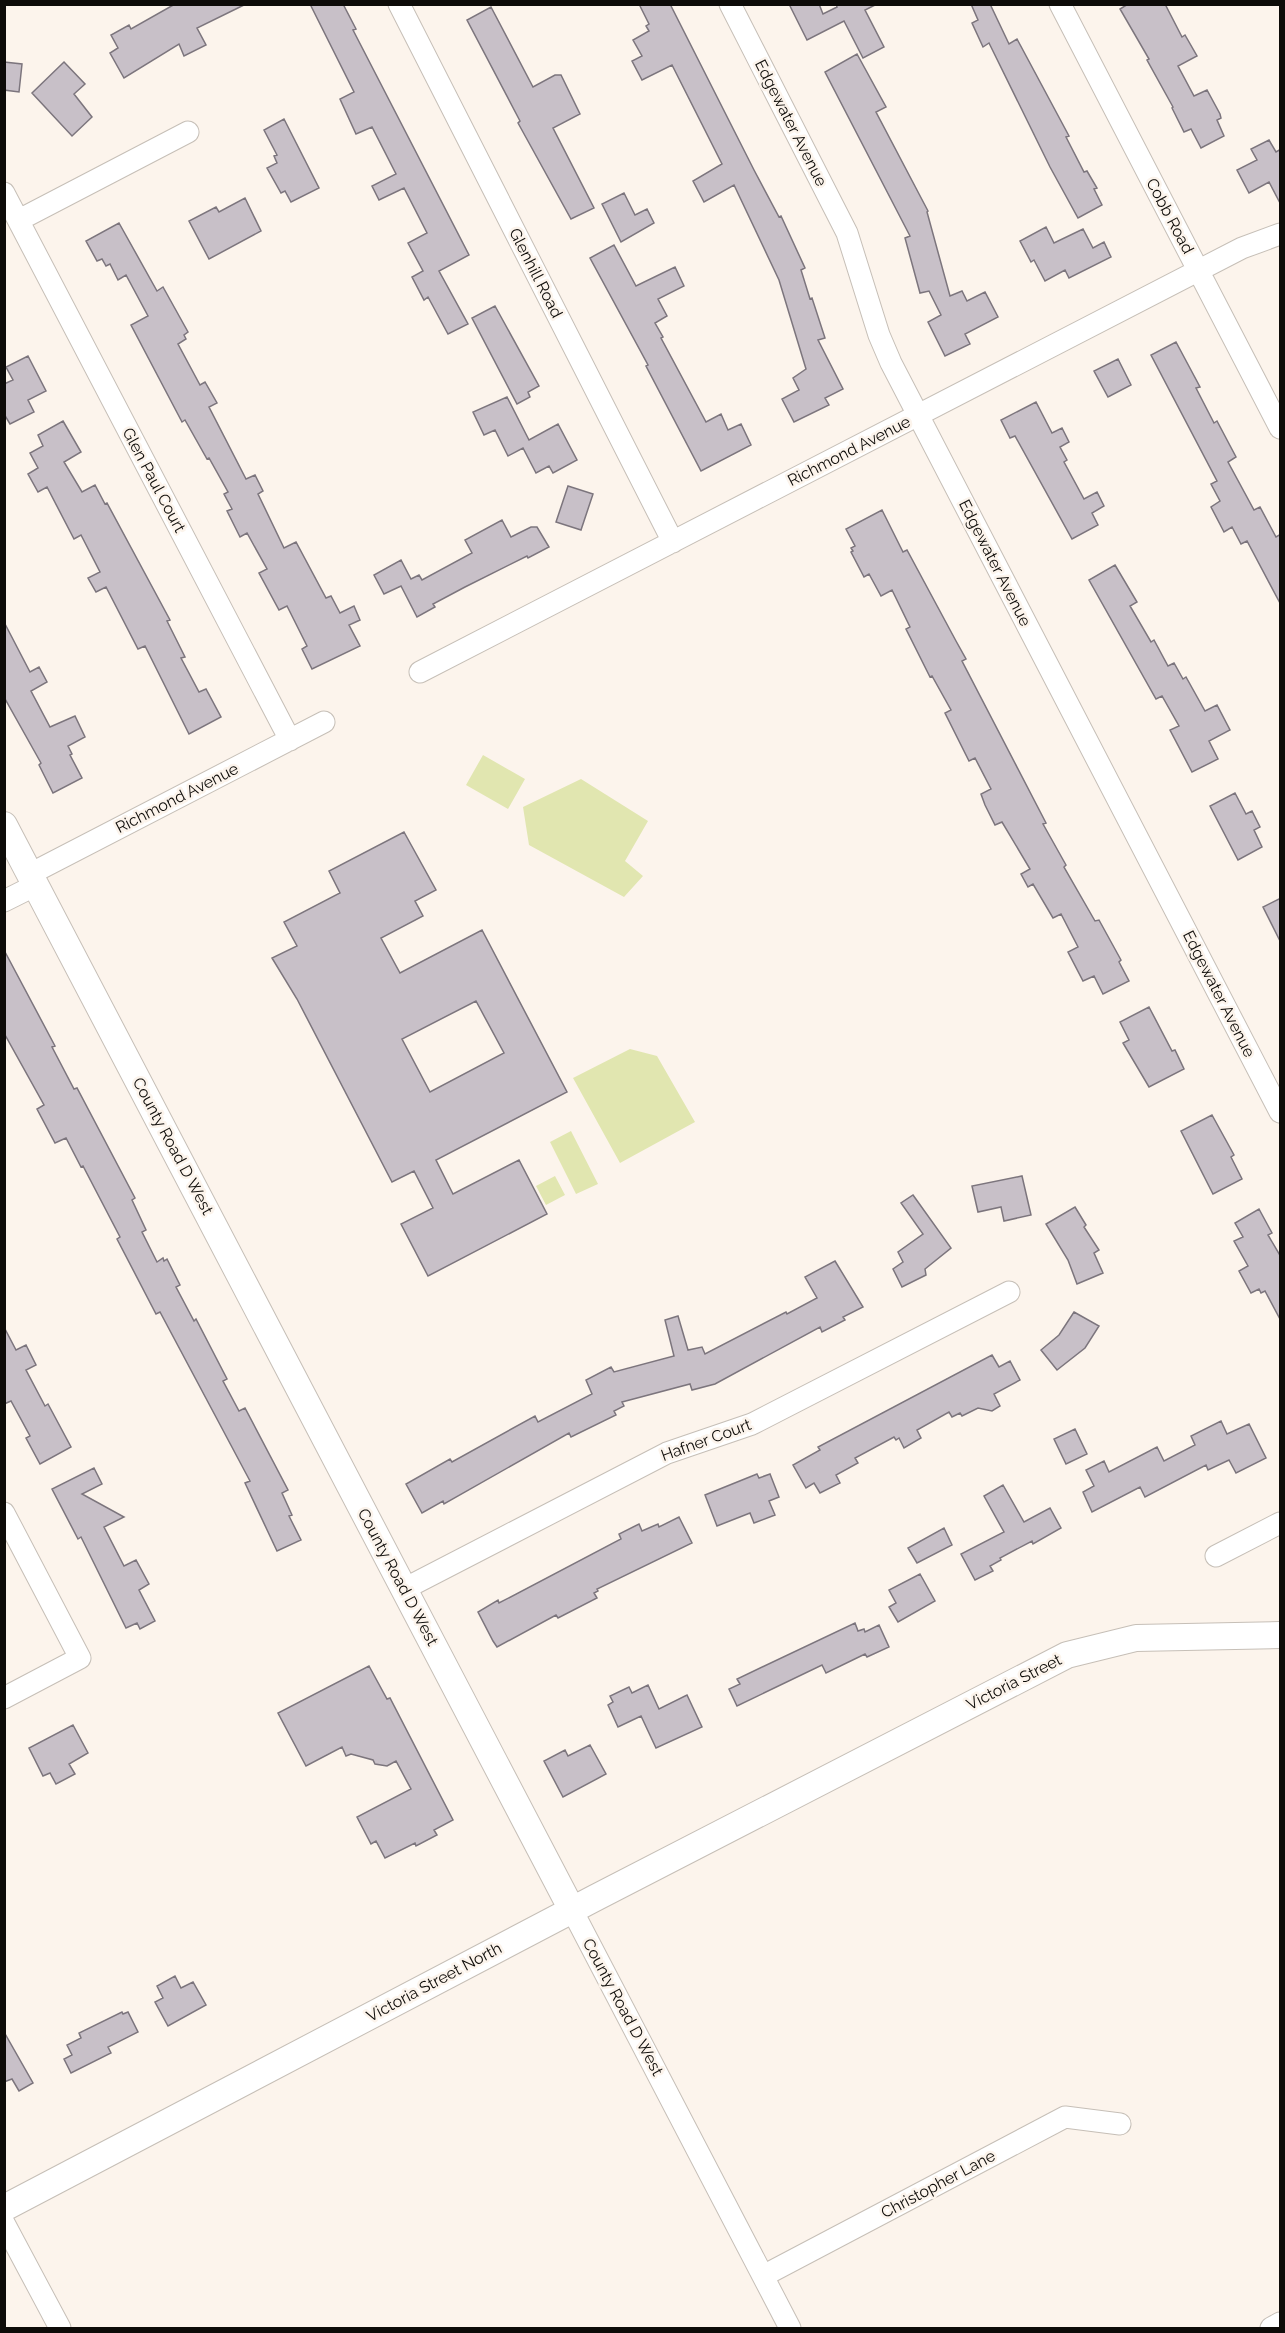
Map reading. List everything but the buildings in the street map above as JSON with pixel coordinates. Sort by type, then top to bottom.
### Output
[{"type":"street","name":"Glenhill Road","points":[[399,4],[673,542]]},
{"type":"street","name":"Edgewater Avenue","points":[[730,4],[847,233],[879,335],[918,415],[1281,1112]]},
{"type":"street","name":"Cobb Road","points":[[1060,4],[1281,428]]},
{"type":"street","points":[[18,220],[188,132]]},
{"type":"street","name":"Glen Paul Court","points":[[4,193],[290,740]]},
{"type":"street","name":"Richmond Avenue","points":[[420,672],[1249,245],[1281,234]]},
{"type":"street","name":"Richmond Avenue","points":[[4,901],[33,879],[324,722]]},
{"type":"street","name":"County Road D West","points":[[4,825],[790,2328]]},
{"type":"street","name":"Hafner Court","points":[[404,1588],[667,1453],[752,1424],[1009,1292]]},
{"type":"street","points":[[4,1513],[80,1658],[4,1698]]},
{"type":"street","points":[[1216,1556],[1281,1522]]},
{"type":"street","name":"Victoria Street","points":[[866,1759],[1067,1655],[1136,1638],[1281,1635]]},
{"type":"street","name":"Victoria Street North","points":[[4,2208],[572,1910],[866,1759]]},
{"type":"street","name":"Christopher Lane","points":[[763,2276],[1065,2117],[1120,2124]]},
{"type":"street","points":[[4,2223],[60,2328]]},
{"type":"street","points":[[1271,2328],[1281,2324]]},
{"type":"green space","points":[[483,755],[525,779],[508,809],[466,785]]},
{"type":"green space","points":[[581,779],[648,821],[625,861],[643,876],[624,897],[529,845],[523,807]]},
{"type":"green space","points":[[630,1049],[657,1056],[695,1122],[620,1163],[573,1078]]},
{"type":"green space","points":[[571,1131],[598,1184],[576,1194],[550,1142]]},
{"type":"green space","points":[[555,1176],[565,1195],[546,1205],[536,1186]]}]
